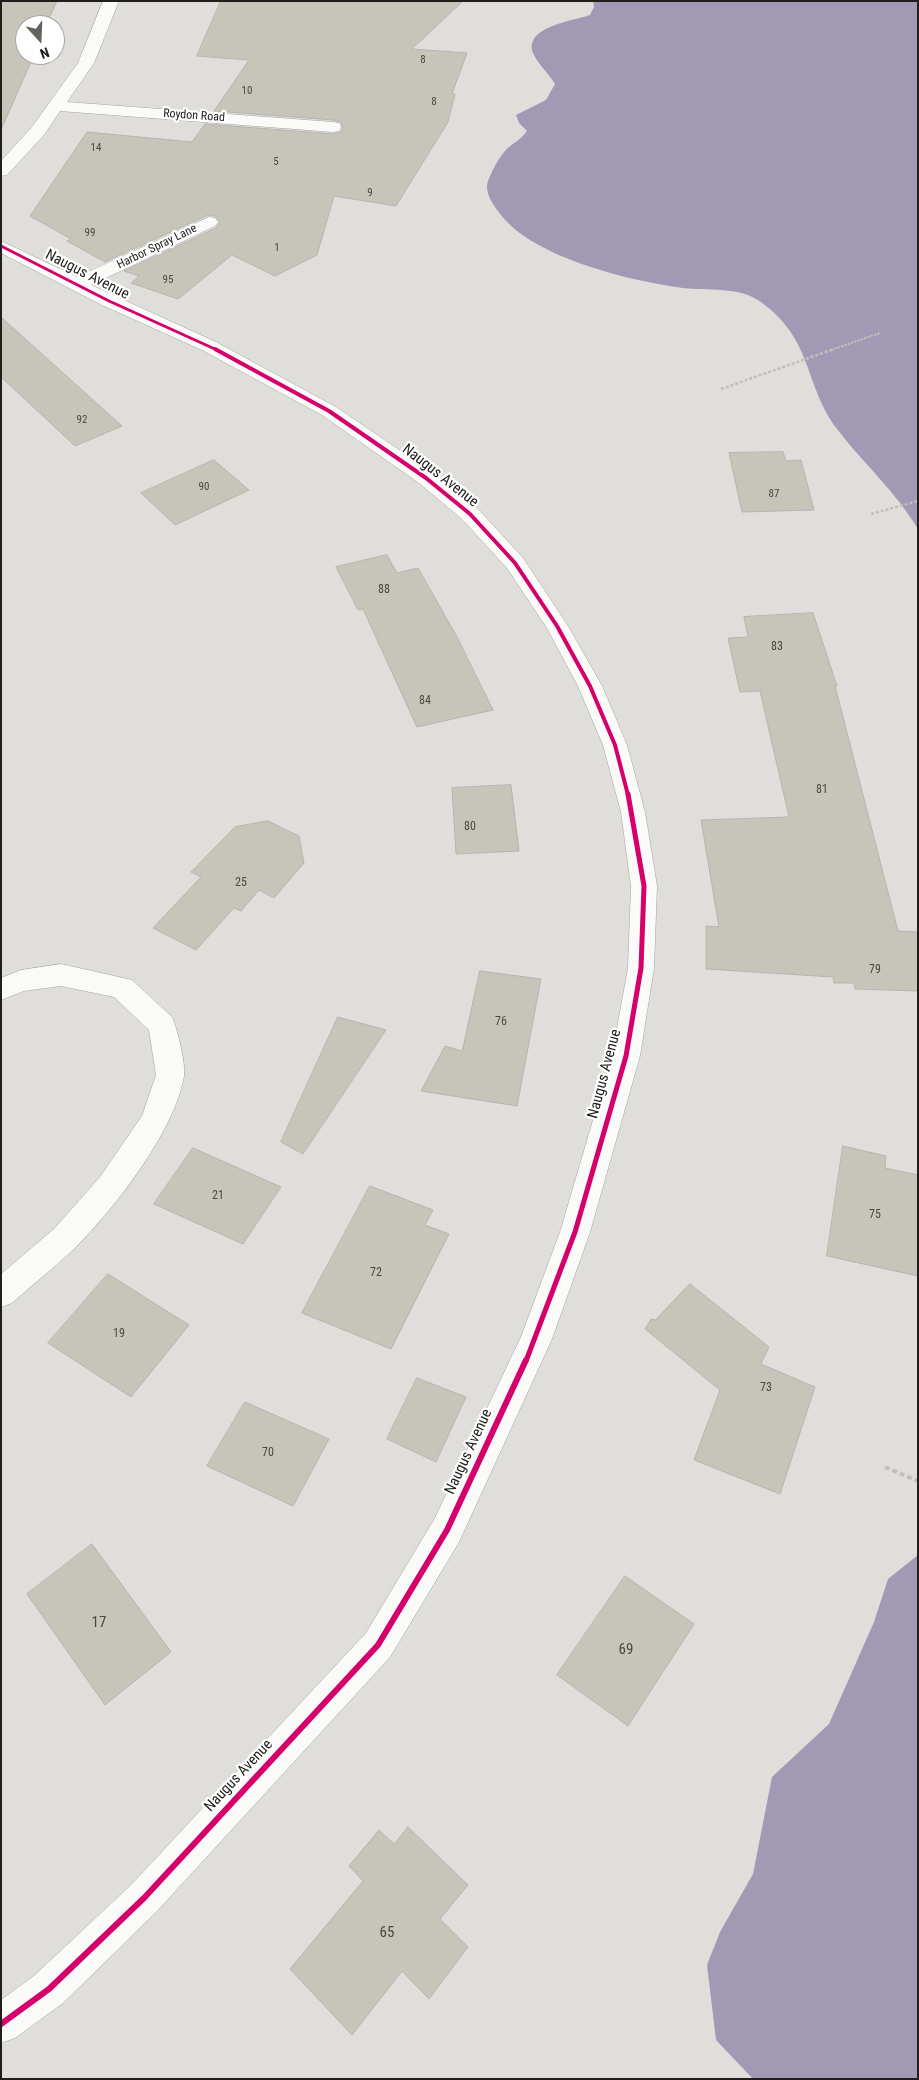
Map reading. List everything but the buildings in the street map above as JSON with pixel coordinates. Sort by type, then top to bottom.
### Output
[{"type":"street","points":[[1,171],[38,131],[86,63],[111,1]]},
{"type":"street","name":"Roydon Road","points":[[56,106],[333,127]]},
{"type":"street","name":"Harbor Spray Lane","points":[[78,284],[209,222]]},
{"type":"street","name":"Naugus Avenue","points":[[1,246],[109,301],[209,346],[329,411],[377,442],[470,514],[515,563],[562,634],[590,686],[615,746],[633,812],[644,886],[641,968],[626,1056],[575,1232],[536,1339],[447,1530],[378,1646],[144,1898],[49,1989],[1,2024]]},
{"type":"street","points":[[1,989],[21,981],[61,975],[122,988],[162,1024],[170,1075],[155,1120],[110,1186],[65,1238],[1,1293]]},
{"type":"path","points":[[721,389],[880,333]]},
{"type":"path","points":[[871,514],[918,501]]},
{"type":"path","points":[[885,1467],[918,1481]]},
{"type":"shaded area","points":[[593,1],[918,1],[918,529],[890,490],[837,429],[818,395],[799,347],[778,317],[761,302],[743,293],[662,285],[585,265],[536,244],[516,230],[501,215],[493,203],[487,190],[491,173],[505,151],[527,131],[519,123],[516,115],[546,100],[555,84],[534,55],[532,45],[535,38],[551,27],[590,15],[594,7]]},
{"type":"shaded area","points":[[918,1555],[918,2079],[753,2079],[716,2040],[707,1965],[720,1932],[753,1874],[772,1777],[829,1724],[874,1622],[888,1579]]},
{"type":"cycle path","points":[[1,246],[109,301],[209,346],[329,411],[426,478],[470,514],[515,563],[557,626],[590,686],[615,745],[633,812],[644,886],[641,968],[626,1056],[575,1232],[536,1339],[447,1530],[378,1645],[144,1898],[49,1989],[1,2024]]}]
